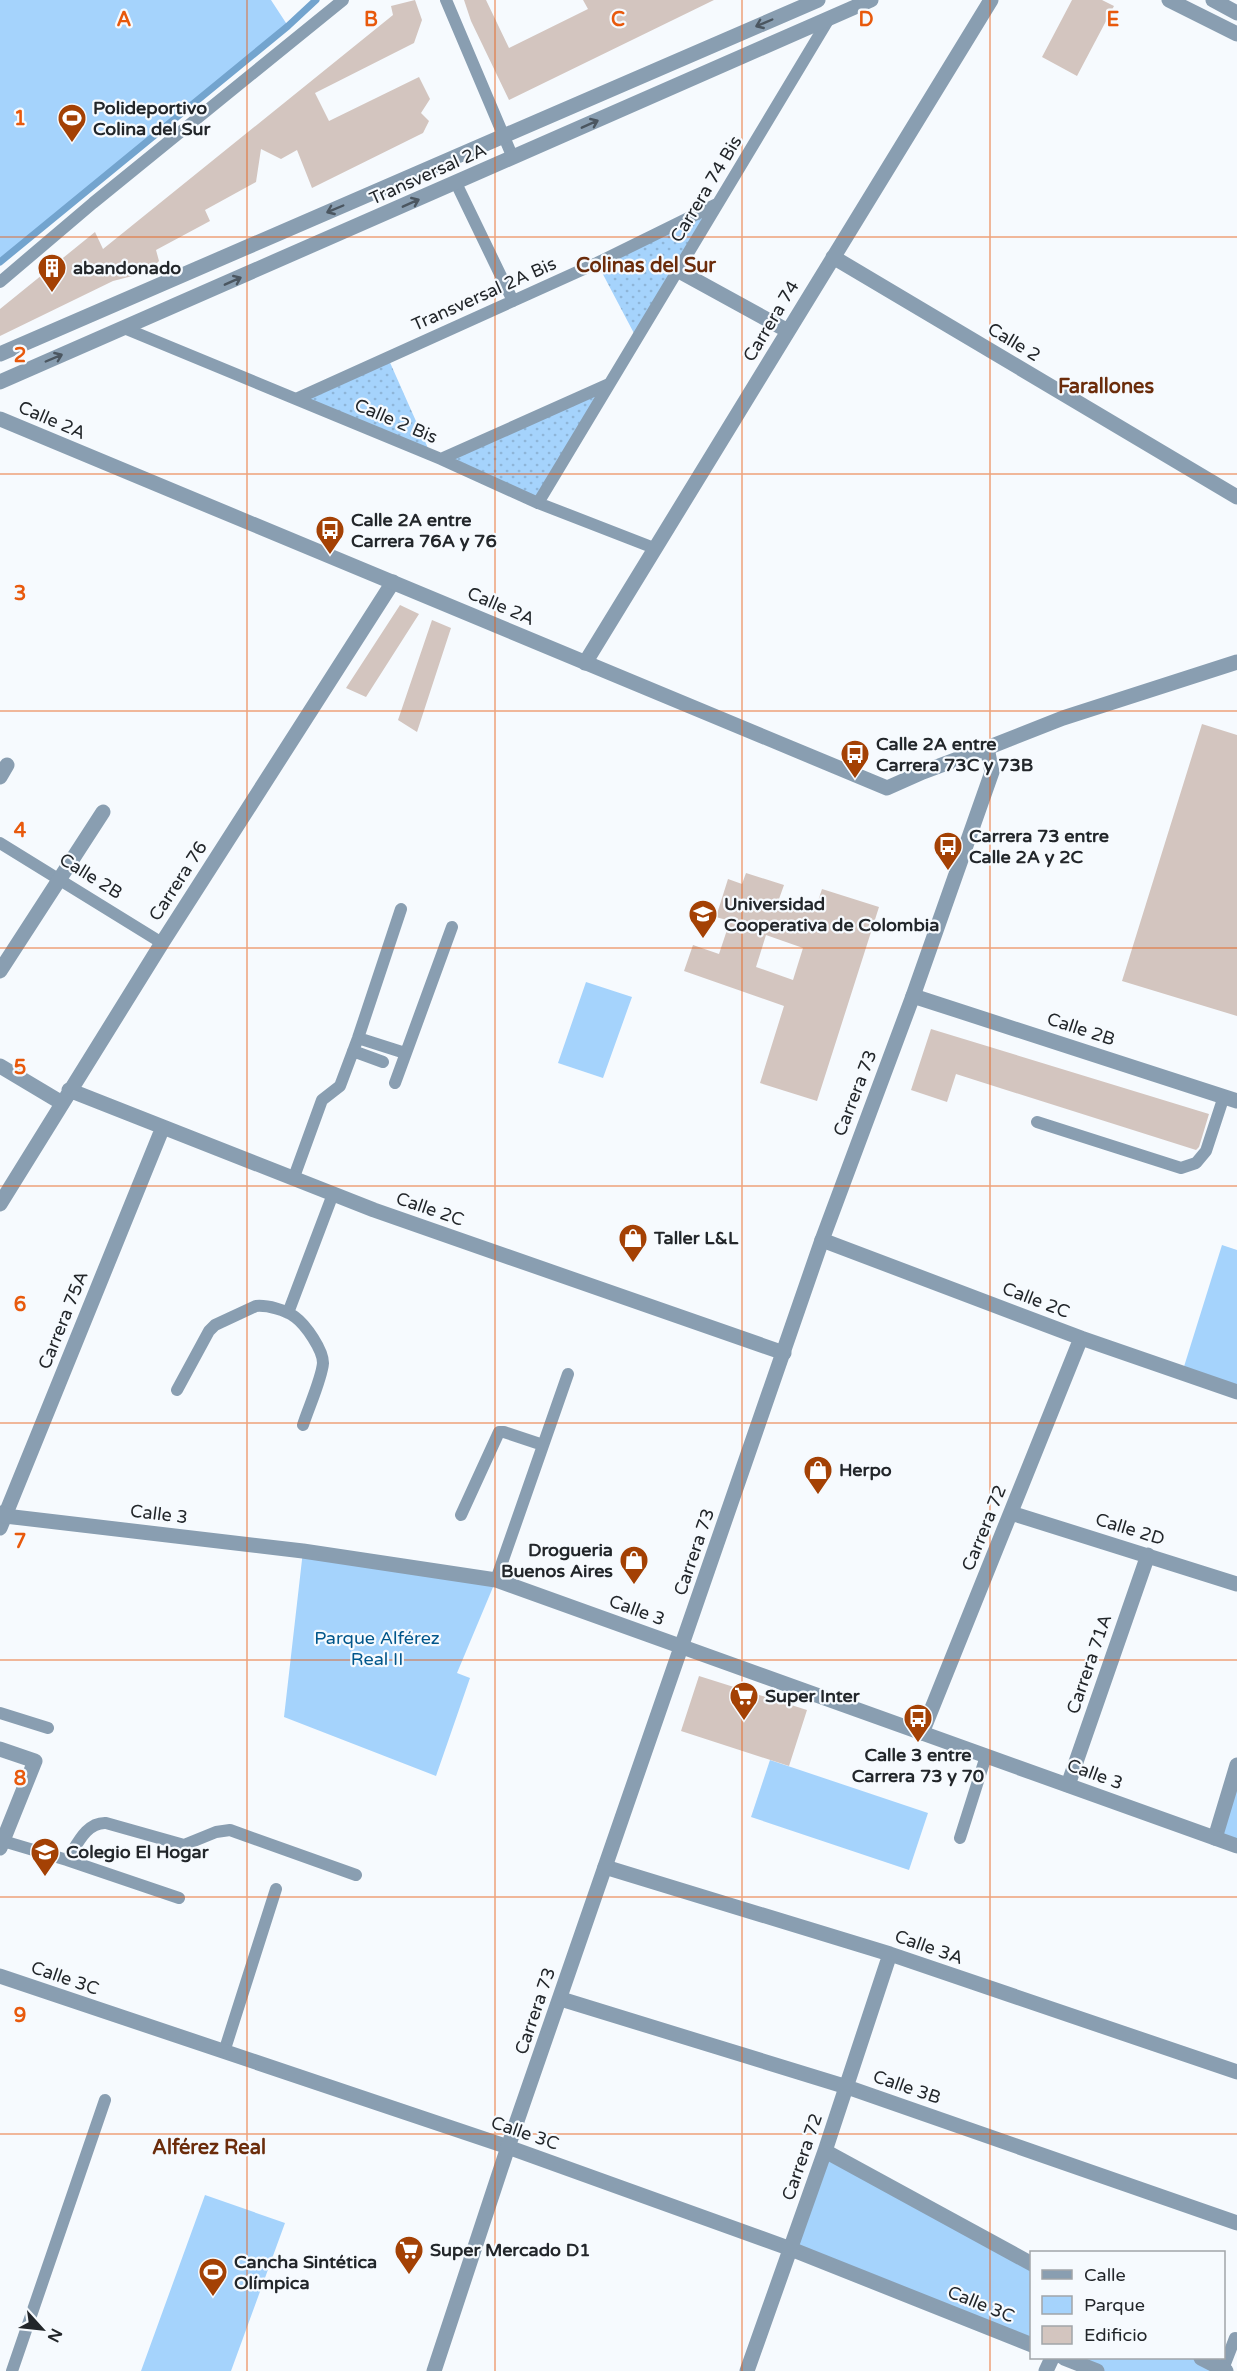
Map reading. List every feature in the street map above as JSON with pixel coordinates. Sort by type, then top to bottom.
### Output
[{"type":"street","name":"Transversal 2A","points":[[0,354],[818,0]]},
{"type":"street","name":"Transversal 2A","points":[[0,382],[871,0]]},
{"type":"street","name":"Carrera 74","points":[[585,663],[991,0]]},
{"type":"street","points":[[1168,0],[1237,34]]},
{"type":"street","points":[[1213,0],[1237,13]]},
{"type":"street","name":"Calle 2","points":[[833,257],[1237,497]]},
{"type":"street","points":[[677,270],[788,331]]},
{"type":"street","name":"Calle 2A","points":[[0,419],[886,788],[1063,718],[1237,662]]},
{"type":"street","name":"Carrera 76","points":[[0,1204],[65,1096],[393,582]]},
{"type":"street","name":"Carrera 73","points":[[434,2371],[508,2147],[822,1240],[913,996],[992,772],[987,748]]},
{"type":"street","points":[[0,971],[103,812]]},
{"type":"street","name":"Calle 2B","points":[[913,996],[1231,1098]]},
{"type":"street","name":"Calle 2C","points":[[0,1066],[65,1096],[163,1127],[333,1194],[784,1353]]},
{"type":"street","name":"Carrera 75A","points":[[2,1519],[163,1127]]},
{"type":"street","name":"Calle 2C","points":[[822,1240],[1081,1338],[1237,1392]]},
{"type":"street","name":"Carrera 72","points":[[922,1733],[1081,1338]]},
{"type":"street","name":"Calle 2D","points":[[1011,1513],[1237,1584]]},
{"type":"street","name":"Calle 3","points":[[2,1519],[303,1551],[496,1580],[1237,1846]]},
{"type":"street","name":"Carrera 71A","points":[[1068,1785],[1148,1555]]},
{"type":"street","points":[[0,1749],[35,1761],[2,1845]]},
{"type":"street","points":[[1215,1838],[1237,1765]]},
{"type":"street","name":"Calle 3A","points":[[605,1867],[890,1954],[1237,2072]]},
{"type":"street","name":"Carrera 72","points":[[747,2371],[847,2087],[890,1954]]},
{"type":"street","name":"Calle 3C","points":[[0,1976],[508,2147],[791,2249],[1030,2344]]},
{"type":"street","name":"Calle 3B","points":[[561,1999],[847,2087],[1237,2223]]},
{"type":"street","points":[[825,2151],[1030,2263]]},
{"type":"street","points":[[1067,2359],[1097,2371]]},
{"type":"street","points":[[1203,2359],[1224,2370]]},
{"type":"lane","points":[[0,282],[342,0]]},
{"type":"lane","points":[[446,0],[513,158]]},
{"type":"lane","name":"Carrera 74 Bis","points":[[538,502],[830,17]]},
{"type":"lane","points":[[456,183],[513,301]]},
{"type":"lane","name":"Transversal 2A Bis","points":[[296,399],[597,263],[718,203]]},
{"type":"lane","name":"Calle 2 Bis","points":[[124,328],[441,459],[538,502],[654,548]]},
{"type":"lane","points":[[441,459],[609,384]]},
{"type":"lane","name":"Calle 2B","points":[[0,843],[162,943]]},
{"type":"lane","points":[[294,1177],[322,1100],[340,1086],[401,909]]},
{"type":"lane","points":[[395,1083],[452,927]]},
{"type":"lane","points":[[358,1038],[405,1053]]},
{"type":"lane","points":[[353,1051],[383,1062]]},
{"type":"lane","points":[[1037,1122],[1181,1168],[1196,1163],[1206,1151],[1231,1098]]},
{"type":"lane","points":[[288,1313],[333,1194]]},
{"type":"lane","points":[[177,1390],[209,1331],[215,1325],[256,1306],[288,1313],[296,1317],[321,1350],[323,1362],[303,1425]]},
{"type":"lane","points":[[496,1580],[568,1374]]},
{"type":"lane","points":[[461,1515],[499,1432],[543,1445]]},
{"type":"lane","points":[[0,1713],[48,1728]]},
{"type":"lane","points":[[960,1838],[986,1756]]},
{"type":"lane","points":[[67,1860],[90,1827],[97,1822],[184,1845],[216,1832],[230,1830],[356,1875]]},
{"type":"lane","points":[[2,1845],[67,1860],[179,1898]]},
{"type":"lane","points":[[224,2052],[276,1889]]},
{"type":"lane","points":[[12,2371],[105,2100]]},
{"type":"lane","points":[[1224,2370],[1234,2338]]},
{"type":"green space","name":"Polideportivo Colina del Sur","points":[[0,0],[271,0],[288,26],[0,262]]},
{"type":"green space","points":[[718,203],[637,339],[597,263]]},
{"type":"green space","points":[[388,358],[431,455],[296,399]]},
{"type":"green space","points":[[609,384],[538,503],[441,459]]},
{"type":"green space","points":[[586,982],[632,997],[603,1078],[558,1063]]},
{"type":"green space","points":[[1222,1245],[1237,1250],[1237,1392],[1182,1373]]},
{"type":"green space","name":"Parque Alférez Real II","points":[[303,1551],[496,1580],[457,1673],[470,1678],[436,1776],[284,1717]]},
{"type":"green space","points":[[770,1760],[928,1813],[909,1870],[751,1817]]},
{"type":"green space","points":[[1237,1765],[1237,1846],[1215,1838]]},
{"type":"green space","points":[[825,2151],[1030,2263],[1030,2345],[791,2249]]},
{"type":"green space","name":"Cancha Sintética Olímpica","points":[[205,2195],[285,2223],[231,2371],[141,2371]]},
{"type":"green space","points":[[1067,2359],[1203,2359],[1226,2371],[1097,2371]]},
{"type":"building","points":[[415,0],[422,20],[414,43],[315,93],[329,121],[419,77],[430,99],[421,113],[429,121],[423,133],[312,188],[297,150],[281,159],[261,149],[256,182],[205,210],[210,221],[156,250],[159,261],[148,272],[113,281],[0,336],[0,309],[95,232],[103,249],[393,15],[391,6]]},
{"type":"building","points":[[464,0],[486,0],[509,48],[588,9],[583,0],[714,0],[509,100],[471,21]]},
{"type":"building","points":[[1072,0],[1102,0],[1114,6],[1077,76],[1042,57]]},
{"type":"building","points":[[400,605],[419,614],[366,697],[346,688]]},
{"type":"building","points":[[432,620],[451,628],[417,732],[398,720]]},
{"type":"building","points":[[1202,724],[1237,735],[1237,1016],[1122,981]]},
{"type":"building","points":[[746,873],[784,885],[779,899],[815,910],[822,889],[879,907],[817,1101],[760,1083],[784,1006],[684,971],[693,945],[719,954],[730,921],[716,917],[728,879],[742,884]],"holes":[[[766,935],[803,948],[793,980],[756,967]]]},
{"type":"building","points":[[931,1029],[1209,1114],[1199,1147],[1196,1150],[956,1074],[947,1102],[911,1090]]},
{"type":"building","name":"Super Inter","points":[[699,1676],[807,1710],[789,1766],[681,1731]]},
{"type":"waterway","points":[[0,262],[288,26],[316,0]]},
{"type":"place","name":"Polideportivo Colina del Sur","points":[[72,144]]},
{"type":"place","name":"abandonado","points":[[52,294]]},
{"type":"place","name":"Calle 2A entre Carrera 76A y 76","points":[[330,556]]},
{"type":"place","name":"Calle 2A entre Carrera 73C y 73B","points":[[855,780]]},
{"type":"place","name":"Carrera 73 entre Calle 2A y 2C","points":[[948,872]]},
{"type":"place","name":"Universidad Cooperativa de Colombia","points":[[703,940]]},
{"type":"place","name":"Taller L&L","points":[[633,1264]]},
{"type":"place","name":"Herpo","points":[[818,1496]]},
{"type":"place","name":"Drogueria Buenos Aires","points":[[634,1586]]},
{"type":"place","name":"Super Inter","points":[[744,1722]]},
{"type":"place","name":"Calle 3 entre Carrera 73 y 70","points":[[918,1744]]},
{"type":"place","name":"Colegio El Hogar","points":[[45,1878]]},
{"type":"place","name":"Super Mercado D1","points":[[409,2276]]},
{"type":"place","name":"Cancha Sintética Olímpica","points":[[213,2298]]},
{"type":"district","name":"Colinas del Sur","points":[[646,266]]},
{"type":"district","name":"Farallones","points":[[1106,387]]},
{"type":"district","name":"Alférez Real","points":[[209,2148]]}]
